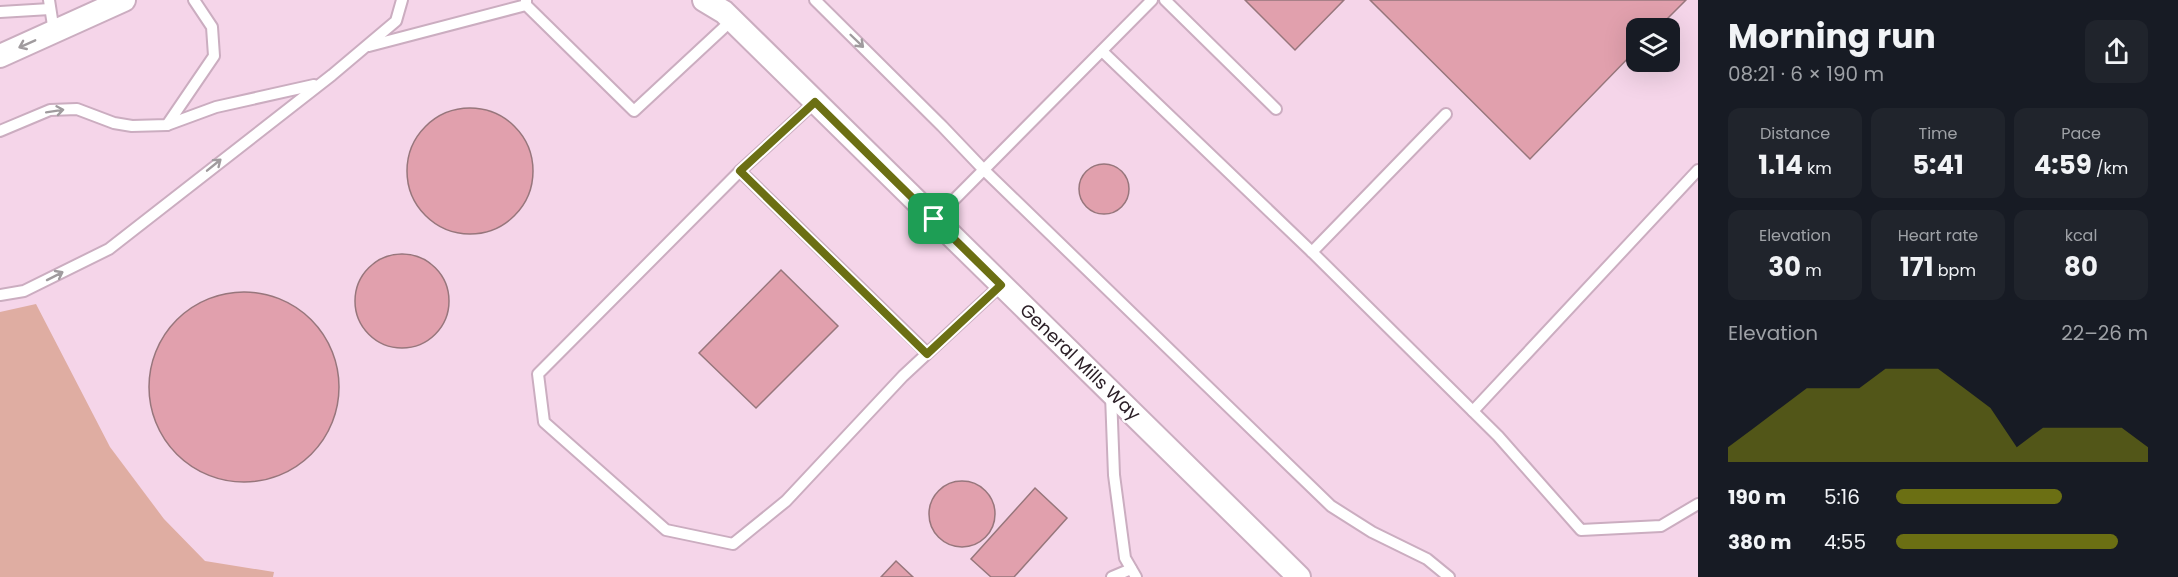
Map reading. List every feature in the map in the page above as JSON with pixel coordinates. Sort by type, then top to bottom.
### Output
[{"type":"street","points":[[0,56],[124,0]]},
{"type":"street","name":"General Mills Way","points":[[704,0],[724,12],[1299,577]]},
{"type":"lane","points":[[167,125],[214,56],[212,27],[194,0]]},
{"type":"lane","points":[[0,295],[24,291],[109,249],[396,21],[402,0]]},
{"type":"lane","points":[[815,0],[984,170],[1331,506],[1372,532],[1427,559],[1449,577]]},
{"type":"lane","points":[[934,219],[1152,0]]},
{"type":"lane","points":[[1165,0],[1276,109]]},
{"type":"lane","points":[[364,48],[526,3],[634,111],[732,20]]},
{"type":"lane","points":[[0,12],[50,5],[54,32]]},
{"type":"lane","points":[[1102,51],[1312,252],[1473,411],[1581,530],[1661,526],[1698,504]]},
{"type":"lane","points":[[0,131],[50,110],[77,109],[114,123],[132,126],[167,125],[216,107],[319,84]]},
{"type":"lane","points":[[815,102],[740,171],[538,374],[544,422],[666,530],[733,544],[786,501],[903,376],[1001,285]]},
{"type":"lane","points":[[1312,252],[1446,114]]},
{"type":"lane","points":[[1473,411],[1698,170]]},
{"type":"lane","points":[[740,171],[927,354]]},
{"type":"lane","points":[[1111,392],[1114,475],[1125,558],[1133,573],[1112,577]]},
{"type":"shaded area","points":[[36,304],[110,447],[164,519],[205,561],[274,572],[273,577],[0,577],[0,312]]},
{"type":"building","points":[[1245,0],[1344,0],[1295,50]]},
{"type":"building","points":[[1370,0],[1686,0],[1668,18],[1626,18],[1626,60],[1530,159]]},
{"type":"building","points":[[470,108],[494,113],[515,126],[528,147],[533,171],[528,195],[515,216],[494,229],[470,234],[446,229],[425,216],[412,195],[407,171],[412,147],[425,126],[446,113]]},
{"type":"building","points":[[1104,164],[1122,171],[1129,189],[1122,207],[1104,214],[1086,207],[1079,189],[1086,171]]},
{"type":"building","points":[[402,254],[420,258],[435,268],[445,283],[449,301],[445,319],[435,334],[420,344],[402,348],[384,344],[369,334],[359,319],[355,301],[359,283],[369,268],[384,258]]},
{"type":"building","points":[[781,270],[838,326],[756,408],[699,353]]},
{"type":"building","points":[[253,292],[263,293],[289,303],[304,313],[318,327],[335,359],[339,387],[338,406],[328,432],[318,447],[304,461],[289,471],[263,481],[235,482],[225,481],[199,471],[184,461],[170,447],[160,432],[150,406],[149,378],[150,368],[160,342],[170,327],[184,313],[199,303],[225,293]]},
{"type":"building","points":[[968,481],[986,490],[993,501],[995,514],[993,527],[986,538],[975,545],[956,547],[938,538],[931,527],[929,508],[938,490],[949,483]]},
{"type":"building","points":[[1035,488],[1067,518],[1014,577],[991,577],[971,559]]},
{"type":"building","points":[[896,561],[913,577],[881,577]]},
{"type":"route","points":[[815,102],[934,219],[1001,285],[927,354],[740,171],[815,102]]}]
